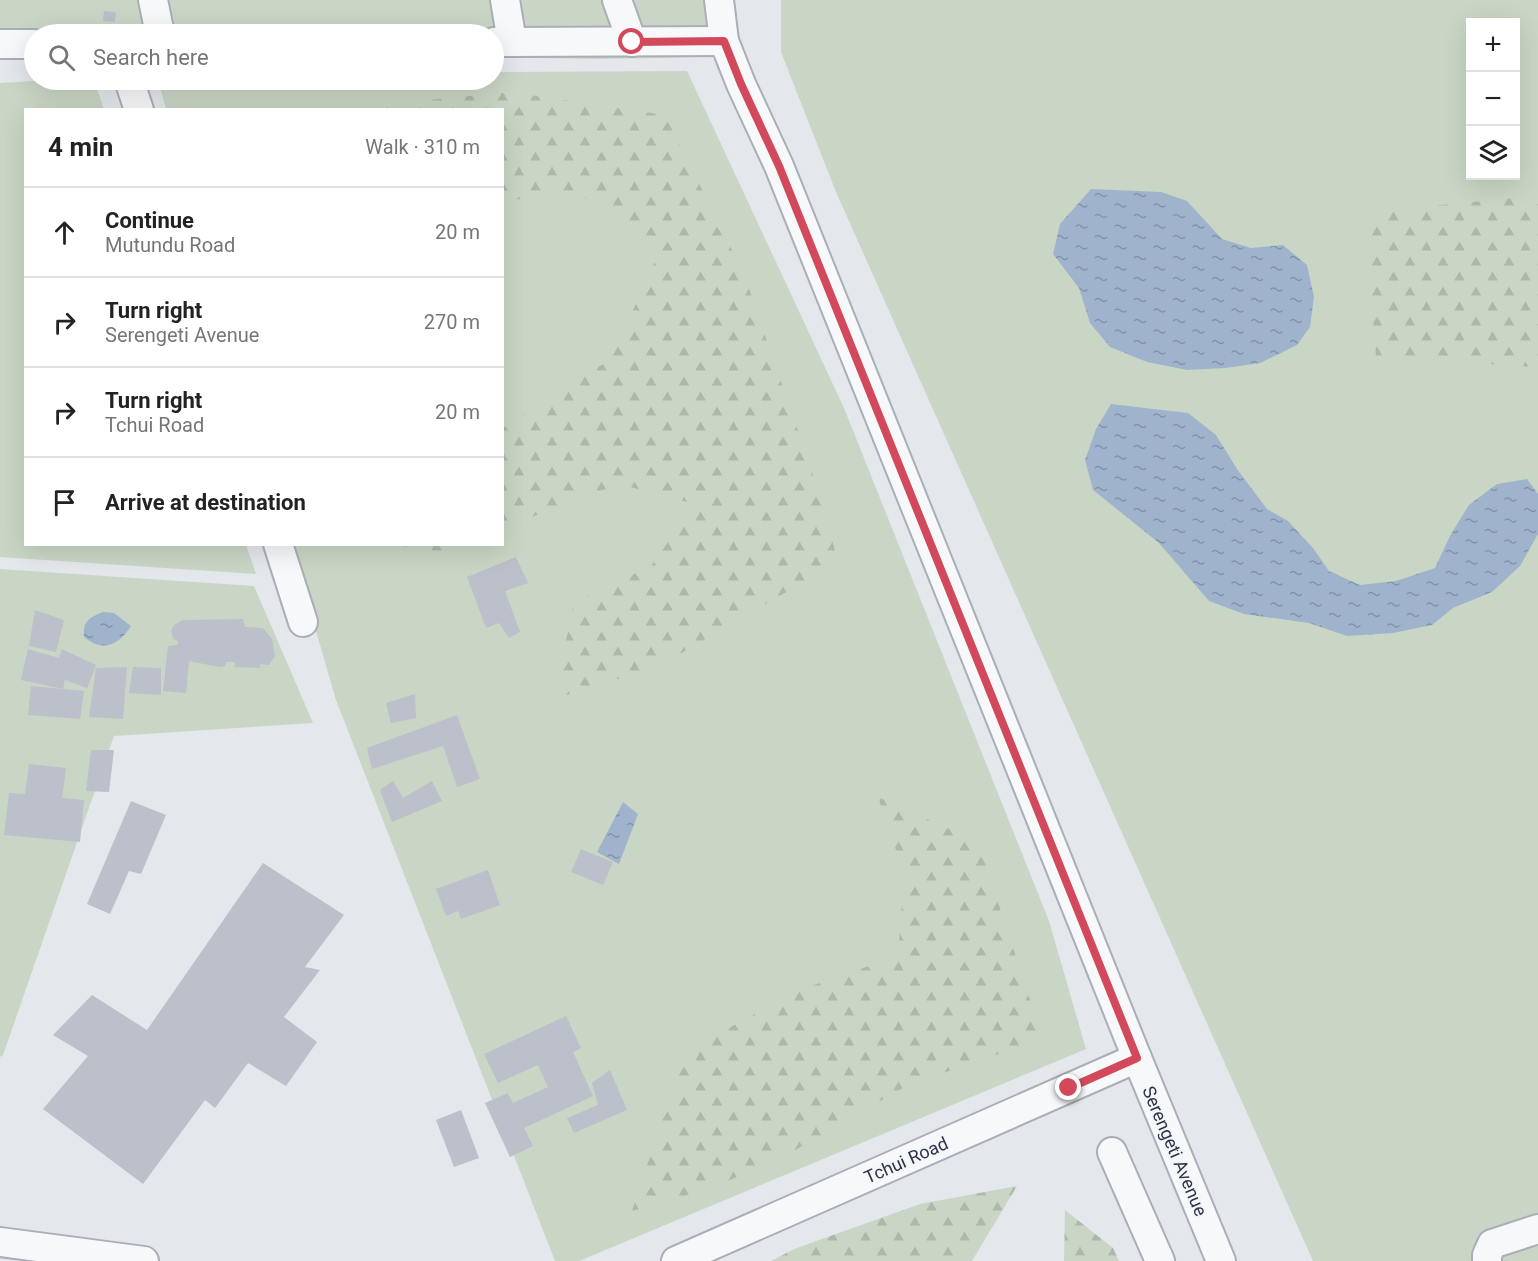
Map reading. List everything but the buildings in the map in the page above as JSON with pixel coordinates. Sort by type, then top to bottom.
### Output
[{"type":"street","points":[[153,0],[158,24]]},
{"type":"street","points":[[504,24],[505,0]]},
{"type":"street","points":[[617,0],[632,42]]},
{"type":"street","name":"Serengeti Avenue","points":[[719,0],[724,41],[741,84],[784,177],[1137,1058],[1221,1261]]},
{"type":"street","points":[[504,42],[724,41]]},
{"type":"street","points":[[0,44],[24,44]]},
{"type":"street","points":[[132,90],[137,108]]},
{"type":"street","points":[[279,546],[303,622]]},
{"type":"street","name":"Tchui Road","points":[[676,1261],[1137,1058]]},
{"type":"street","points":[[1112,1152],[1160,1261]]},
{"type":"street","points":[[1487,1261],[1492,1244],[1538,1229]]},
{"type":"street","points":[[0,1242],[144,1261]]},
{"type":"green space","points":[[0,0],[705,0],[705,18],[713,57],[598,59],[504,57],[504,24],[24,24],[24,40],[0,56]]},
{"type":"green space","points":[[781,0],[1538,0],[1538,1261],[1313,1261],[836,192],[781,52]]},
{"type":"green space","points":[[687,71],[844,408],[1049,921],[1086,1049],[579,1261],[555,1261],[336,700],[291,546],[504,546],[504,108],[166,108],[161,90],[504,90],[504,72]]},
{"type":"green space","points":[[24,82],[24,90],[97,90],[104,108],[24,108],[24,546],[246,546],[256,574],[0,557],[0,83]]},
{"type":"green space","points":[[510,92],[665,115],[744,274],[818,489],[838,562],[659,666],[554,699],[574,602],[651,566],[695,504],[619,484],[504,528],[504,427],[611,359],[656,259],[583,196],[504,200],[504,108],[348,108]]},
{"type":"green space","points":[[1538,196],[1538,367],[1376,357],[1365,212]]},
{"type":"green space","points":[[403,546],[455,546],[435,553]]},
{"type":"green space","points":[[0,569],[254,586],[313,723],[114,736],[3,1055],[0,1057]]},
{"type":"green space","points":[[878,797],[978,842],[1043,1039],[908,1085],[790,1153],[712,1188],[632,1211],[684,1053],[794,992],[898,956],[904,874]]},
{"type":"green space","points":[[1017,1186],[972,1261],[771,1261],[794,1249],[920,1204]]},
{"type":"green space","points":[[1065,1210],[1113,1248],[1119,1261],[1064,1261]]},
{"type":"water","points":[[1091,189],[1161,192],[1187,201],[1222,239],[1251,248],[1283,245],[1307,265],[1314,297],[1310,327],[1297,345],[1260,363],[1226,368],[1187,370],[1147,362],[1110,347],[1090,323],[1079,288],[1053,254],[1060,224]]},
{"type":"water","points":[[1111,404],[1188,413],[1216,435],[1237,469],[1267,509],[1288,521],[1313,548],[1329,571],[1360,585],[1396,581],[1435,568],[1451,534],[1469,505],[1497,484],[1527,479],[1538,494],[1538,534],[1520,566],[1492,592],[1453,608],[1432,625],[1393,633],[1347,636],[1309,623],[1244,614],[1209,601],[1159,543],[1093,490],[1085,460],[1096,429]]},
{"type":"water","points":[[103,612],[114,613],[131,626],[116,642],[104,646],[84,637],[88,620]]},
{"type":"water","points":[[623,802],[638,814],[619,864],[597,852]]},
{"type":"route","points":[[632,42],[724,41],[779,166],[1137,1058],[1069,1088]]}]
